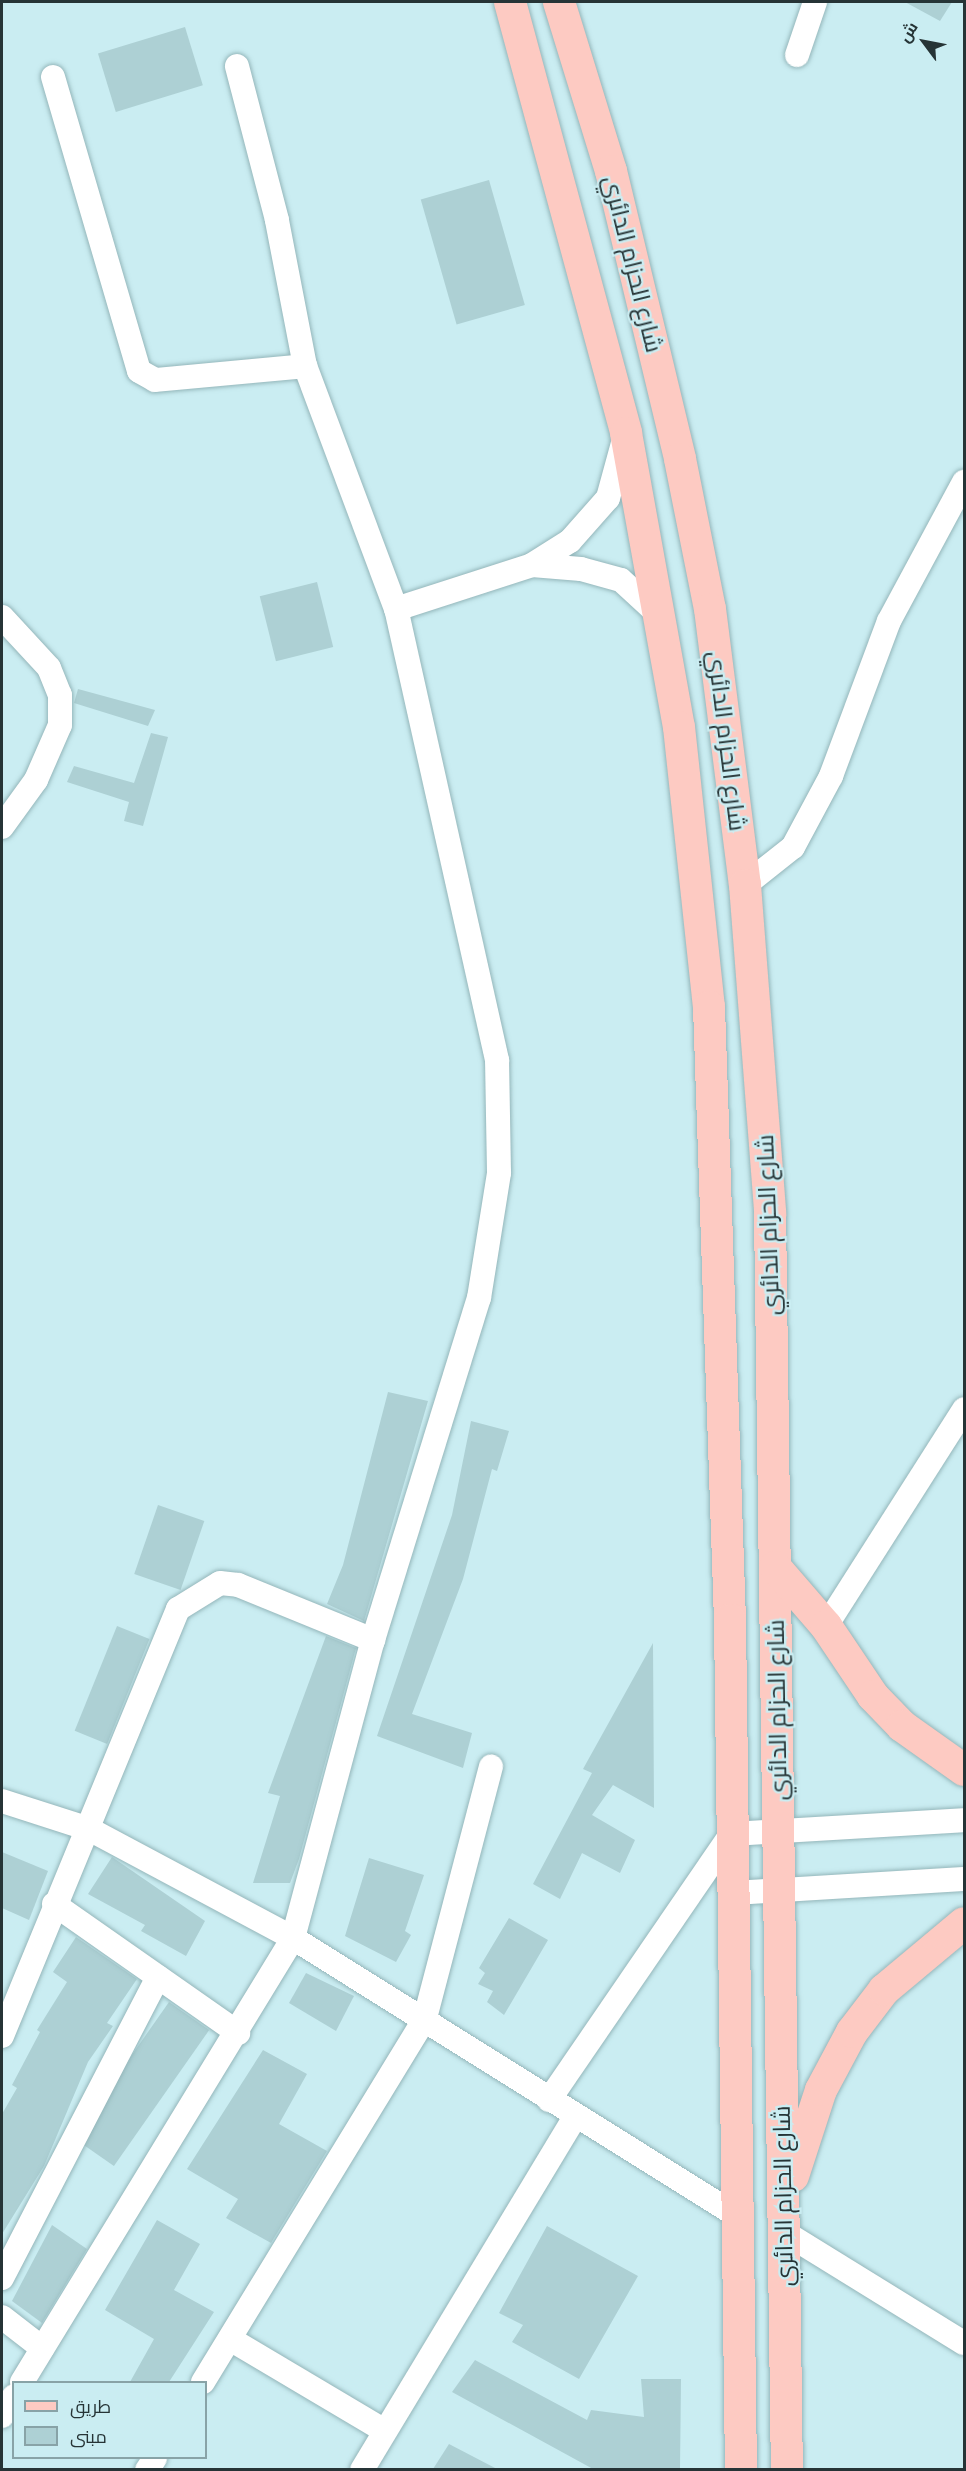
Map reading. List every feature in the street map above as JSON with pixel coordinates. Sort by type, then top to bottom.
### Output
[{"type":"main road","name":"شارع الحزام الدائري","points":[[510,2],[626,433],[679,727],[709,1007],[733,1893],[741,2469]]},
{"type":"main road","name":"شارع الحزام الدائري","points":[[559,2],[611,171],[680,459],[710,609],[745,885],[770,1213],[787,2469]]},
{"type":"main road","points":[[775,1567],[826,1626],[873,1696],[902,1726],[964,1770]]},
{"type":"main road","points":[[783,2225],[809,2121],[852,2032],[884,1990],[964,1923]]},
{"type":"street","points":[[797,55],[815,2]]},
{"type":"street","points":[[23,2381],[238,2032],[293,1938],[373,1640],[479,1298],[499,1173],[497,1060],[396,609],[305,366],[277,220],[237,66]]},
{"type":"street","points":[[53,77],[139,371],[154,380],[305,366]]},
{"type":"street","points":[[396,609],[532,565],[570,541],[608,498],[626,433]]},
{"type":"street","points":[[745,885],[793,847],[820,797],[889,621],[964,482]]},
{"type":"street","points":[[532,565],[581,569],[621,580],[659,615]]},
{"type":"street","points":[[2,617],[50,668],[60,695],[60,725],[36,780],[2,827]]},
{"type":"street","points":[[826,1626],[964,1409]]},
{"type":"street","points":[[2,2036],[54,1904],[89,1829],[170,1623],[191,1597],[220,1583],[238,1585],[373,1640]]},
{"type":"street","points":[[203,2381],[425,2018],[491,1767]]},
{"type":"street","points":[[2,1801],[89,1829],[293,1938],[425,2018],[575,2117],[739,2217]]},
{"type":"street","points":[[549,2100],[731,1834],[964,1820]]},
{"type":"street","points":[[733,1893],[964,1879]]},
{"type":"street","points":[[54,1904],[238,2032]]},
{"type":"street","points":[[2,2278],[158,1977]]},
{"type":"street","points":[[362,2469],[575,2117]]},
{"type":"street","points":[[783,2225],[964,2343]]},
{"type":"street","points":[[2,2317],[42,2348]]},
{"type":"street","points":[[230,2339],[385,2431]]},
{"type":"street","points":[[2,2416],[12,2399]]},
{"type":"building","points":[[905,2],[952,2],[940,21]]},
{"type":"building","points":[[185,27],[203,85],[116,112],[98,54]]},
{"type":"building","points":[[489,180],[525,305],[457,325],[421,200]]},
{"type":"building","points":[[317,582],[333,647],[276,661],[260,596]]},
{"type":"building","points":[[78,689],[155,710],[148,726],[74,703]]},
{"type":"building","points":[[151,733],[168,737],[143,826],[124,821],[129,802],[67,782],[74,766],[134,783]]},
{"type":"building","points":[[388,1392],[428,1401],[364,1621],[327,1604],[343,1565]]},
{"type":"building","points":[[471,1421],[509,1431],[497,1471],[492,1469],[463,1579],[412,1714],[472,1733],[463,1768],[377,1736],[452,1515]]},
{"type":"building","points":[[158,1505],[204,1521],[181,1590],[134,1574]]},
{"type":"building","points":[[117,1626],[149,1639],[107,1744],[75,1731]]},
{"type":"building","points":[[326,1636],[356,1648],[299,1859],[290,1883],[253,1883],[280,1796],[268,1793]]},
{"type":"building","points":[[653,1643],[654,1808],[613,1785],[592,1815],[635,1840],[620,1873],[582,1853],[560,1899],[533,1884],[592,1773],[583,1769]]},
{"type":"building","points":[[2,1852],[48,1871],[29,1920],[2,1908]]},
{"type":"building","points":[[112,1857],[205,1921],[186,1956],[141,1931],[145,1925],[88,1894]]},
{"type":"building","points":[[369,1858],[424,1875],[405,1931],[411,1935],[396,1962],[345,1936]]},
{"type":"building","points":[[509,1918],[548,1940],[504,2015],[487,2002],[493,1991],[478,1984],[485,1973],[479,1968]]},
{"type":"building","points":[[76,1937],[137,1979],[107,2023],[113,2026],[88,2062],[44,2166],[2,2234],[2,2114],[17,2088],[12,2085],[40,2032],[37,2030],[67,1982],[53,1972]]},
{"type":"building","points":[[306,1973],[354,1996],[336,2031],[289,2003]]},
{"type":"building","points":[[169,2002],[209,2030],[114,2166],[74,2138]]},
{"type":"building","points":[[263,2050],[307,2074],[279,2124],[327,2151],[271,2243],[226,2218],[238,2199],[187,2169]]},
{"type":"building","points":[[157,2220],[200,2244],[174,2290],[214,2312],[170,2381],[131,2381],[154,2339],[105,2310]]},
{"type":"building","points":[[52,2225],[87,2249],[42,2323],[12,2301]]},
{"type":"building","points":[[547,2226],[638,2276],[579,2379],[512,2342],[523,2325],[499,2313]]},
{"type":"building","points":[[475,2360],[587,2420],[591,2410],[644,2417],[641,2379],[681,2379],[680,2469],[593,2469],[452,2392]]},
{"type":"building","points":[[449,2444],[497,2469],[433,2469]]}]
